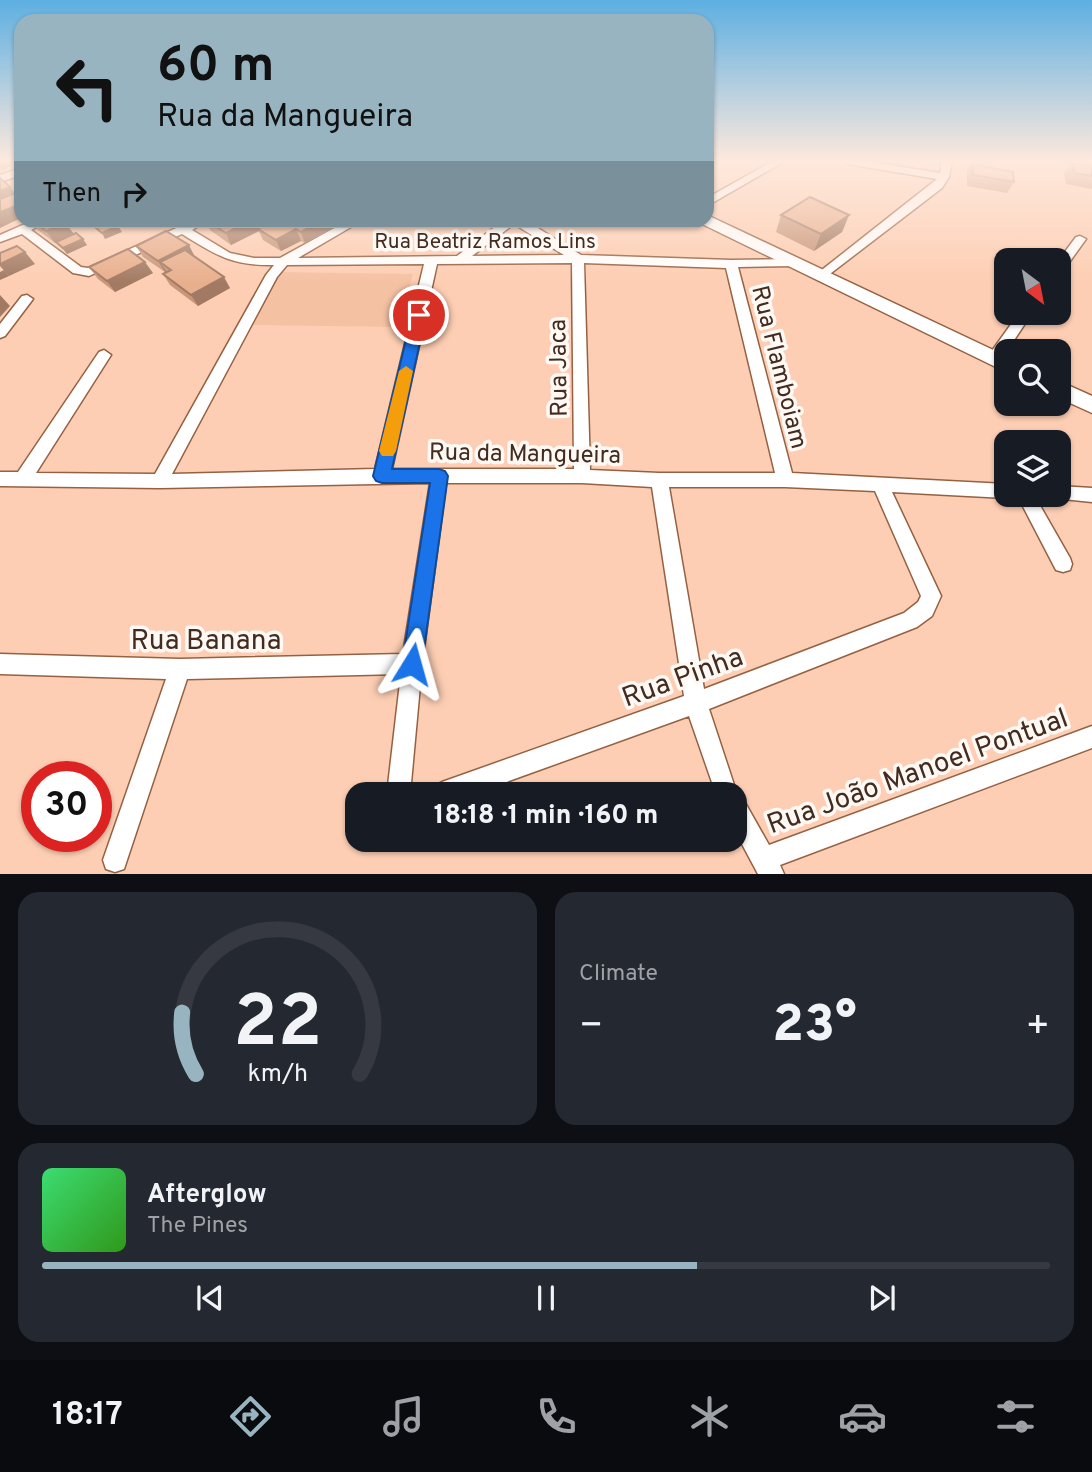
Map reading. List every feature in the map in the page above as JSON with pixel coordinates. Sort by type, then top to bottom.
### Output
[{"type":"street","points":[[822,276],[919,202]]},
{"type":"street","points":[[714,224],[994,359]]},
{"type":"street","points":[[0,239],[23,229],[77,270],[89,272],[188,228]]},
{"type":"street","points":[[160,481],[272,275],[284,261],[344,228]]},
{"type":"street","points":[[460,260],[503,228]]},
{"type":"street","points":[[527,228],[578,259]]},
{"type":"street","name":"Rua Beatriz Ramos Lins","points":[[184,230],[226,256],[254,262],[578,259],[731,264],[794,262]]},
{"type":"street","points":[[1071,251],[1080,239]]},
{"type":"street","name":"Rua Jaca","points":[[578,259],[582,476]]},
{"type":"street","points":[[382,476],[431,261]]},
{"type":"street","name":"Rua Flamboiam","points":[[731,264],[785,480]]},
{"type":"street","points":[[0,333],[27,299]]},
{"type":"street","points":[[22,480],[104,355]]},
{"type":"street","points":[[1071,395],[1092,405]]},
{"type":"street","name":"Rua da Mangueira","points":[[0,479],[160,481],[382,476],[582,476],[659,480],[785,480],[881,487],[994,491]]},
{"type":"street","points":[[401,782],[412,664],[439,476]]},
{"type":"street","points":[[659,480],[695,703],[721,782]]},
{"type":"street","name":"Rua Pinha","points":[[475,782],[695,703],[910,620],[925,609],[931,596],[881,487]]},
{"type":"street","points":[[1071,494],[1092,495]]},
{"type":"street","points":[[1032,507],[1063,564]]},
{"type":"street","name":"Rua Banana","points":[[0,664],[180,668],[412,664]]},
{"type":"street","points":[[115,860],[180,668]]},
{"type":"street","name":"Rua João Manoel Pontual","points":[[768,866],[1092,737]]},
{"type":"street","points":[[747,828],[768,866]]},
{"type":"shaded area","points":[[278,272],[413,274],[398,327],[252,325]]},
{"type":"building","points":[[0,202],[14,202],[14,207],[0,212]]},
{"type":"building","points":[[802,202],[820,202],[849,215],[821,234],[781,215]]},
{"type":"building","points":[[96,228],[113,228],[102,233]]},
{"type":"building","points":[[218,228],[236,228],[226,233]]},
{"type":"building","points":[[308,228],[301,232],[296,229],[276,240],[258,229]]},
{"type":"building","points":[[166,231],[189,245],[158,261],[136,246]]},
{"type":"building","points":[[76,233],[83,239],[63,248],[56,242]]},
{"type":"building","points":[[17,246],[25,252],[0,264],[0,253]]},
{"type":"building","points":[[128,249],[145,262],[107,281],[89,267]]},
{"type":"building","points":[[185,250],[224,277],[191,295],[163,274],[171,270],[160,262]]},
{"type":"slow traffic","points":[[387,451],[406,371]]},
{"type":"route","points":[[412,664],[439,476],[382,476],[419,315]]}]
